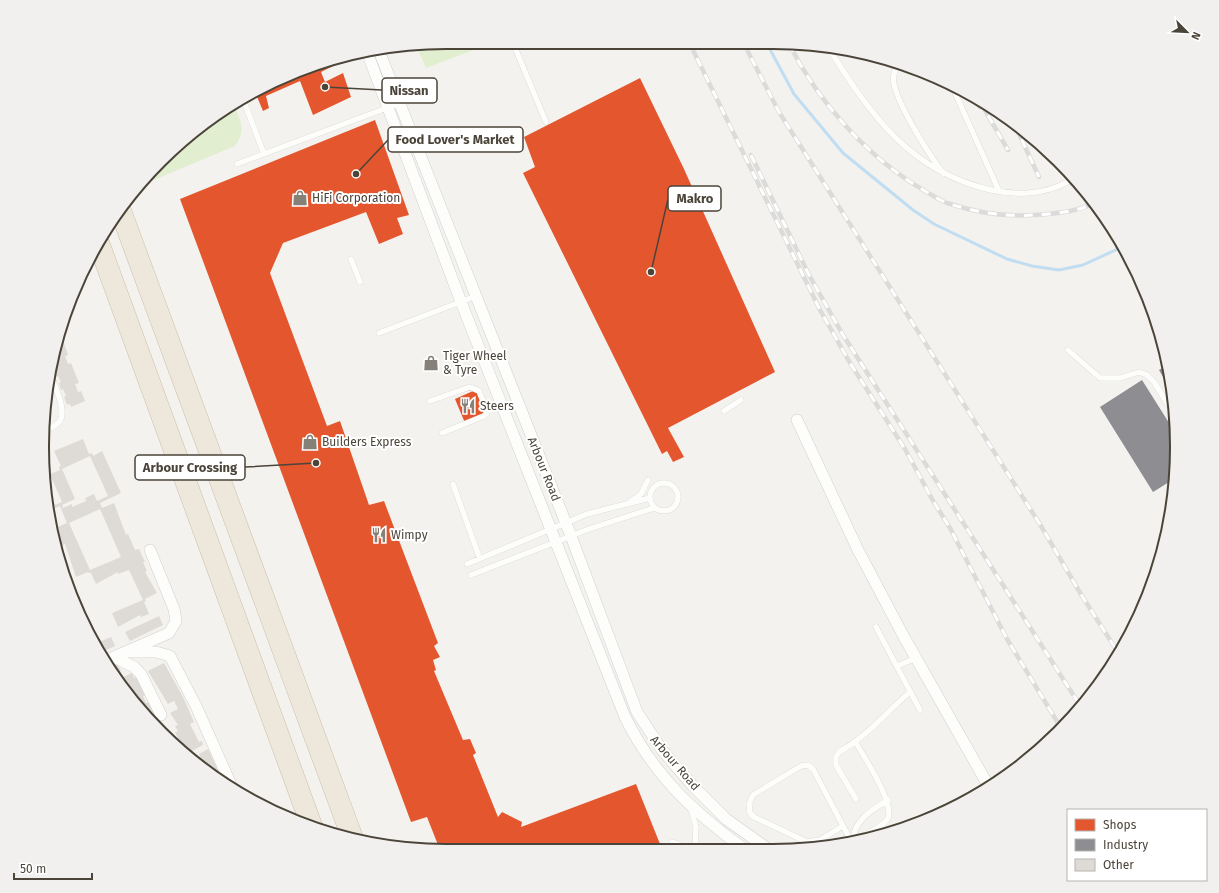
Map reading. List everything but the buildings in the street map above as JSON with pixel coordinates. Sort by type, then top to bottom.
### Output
[{"type":"highway","points":[[123,217],[350,831]]},
{"type":"highway","points":[[102,249],[309,819]]},
{"type":"street","name":"Arbour Road","points":[[381,55],[571,536],[637,712],[648,732],[692,785],[726,819],[760,844]]},
{"type":"street","name":"Arbour Road","points":[[369,57],[461,302],[625,717],[637,741],[652,764],[689,804],[716,828],[738,844]]},
{"type":"street","points":[[797,420],[858,550],[916,658],[986,781]]},
{"type":"street","points":[[110,658],[169,633],[176,621],[174,609],[150,550]]},
{"type":"street","points":[[125,652],[156,652],[170,656],[196,706],[228,778]]},
{"type":"street","points":[[110,658],[134,667],[141,674],[161,715]]},
{"type":"lane","points":[[516,50],[546,122]]},
{"type":"lane","points":[[832,54],[850,82],[880,121],[913,154],[944,174],[965,183],[999,192],[1038,192],[1053,189],[1069,181]]},
{"type":"lane","points":[[896,69],[893,76],[896,91],[914,127],[932,158],[944,174]]},
{"type":"lane","points":[[956,94],[999,192]]},
{"type":"lane","points":[[237,164],[400,103]]},
{"type":"lane","points":[[245,104],[264,154]]},
{"type":"lane","points":[[351,258],[360,282]]},
{"type":"lane","points":[[379,333],[476,296]]},
{"type":"lane","points":[[1068,350],[1100,378],[1120,378],[1139,372],[1148,375],[1168,404]]},
{"type":"lane","points":[[50,428],[60,422],[62,415],[62,405],[54,385]]},
{"type":"lane","points":[[430,401],[470,387],[478,391],[487,410],[487,413],[484,416],[442,433]]},
{"type":"lane","points":[[724,411],[741,400]]},
{"type":"lane","points":[[626,504],[641,494],[648,480]]},
{"type":"lane","points":[[453,484],[480,559]]},
{"type":"lane","points":[[471,575],[571,536],[654,508],[662,511],[673,508],[677,500],[676,492],[670,485],[660,484],[652,490],[650,498],[654,508]]},
{"type":"lane","points":[[467,564],[587,514],[650,498]]},
{"type":"lane","points":[[876,627],[920,710]]},
{"type":"lane","points":[[896,666],[916,658]]},
{"type":"lane","points":[[856,799],[835,762],[839,752],[856,743],[869,733],[893,706],[910,692]]},
{"type":"lane","points":[[856,743],[888,800],[891,812],[886,821],[872,831]]},
{"type":"lane","points":[[843,826],[820,840],[807,842],[754,817],[750,813],[749,804],[753,795],[801,766],[808,765],[813,769],[849,836]]},
{"type":"lane","points":[[854,835],[862,819],[869,812],[888,800]]},
{"type":"lane","points":[[689,804],[696,827],[693,844]]},
{"type":"lane","points":[[672,842],[679,844]]},
{"type":"green space","points":[[476,49],[426,68],[418,50]]},
{"type":"green space","points":[[236,110],[242,130],[239,140],[235,146],[150,181],[165,165],[184,148],[205,131]]},
{"type":"waterway","points":[[770,49],[794,94],[843,153],[913,210],[934,224],[1007,259],[1032,266],[1059,270],[1083,265],[1118,249]]},
{"type":"railway","points":[[692,49],[820,310],[850,363],[905,449],[932,499],[950,528],[1007,639],[1058,723]]},
{"type":"railway","points":[[747,49],[779,112],[1041,526],[1082,596],[1115,648]]},
{"type":"railway","points":[[792,50],[801,66],[830,108],[865,146],[904,178],[941,200],[957,206],[979,211],[1022,215],[1065,212],[1089,206]]},
{"type":"railway","points":[[986,111],[1008,150]]},
{"type":"railway","points":[[1020,136],[1039,177]]},
{"type":"railway","points":[[751,155],[809,275],[843,335],[1077,701]]},
{"type":"place","name":"Nissan","points":[[325,87]]},
{"type":"place","name":"Food Lover's Market","points":[[356,174]]},
{"type":"place","name":"HiFi Corporation","points":[[300,198]]},
{"type":"place","name":"Makro","points":[[651,272]]},
{"type":"place","name":"Tiger Wheel & Tyre","points":[[431,363]]},
{"type":"place","name":"Steers","points":[[468,406]]},
{"type":"place","name":"Builders Express","points":[[310,442]]},
{"type":"place","name":"Arbour Crossing","points":[[316,463]]},
{"type":"place","name":"Wimpy","points":[[379,535]]}]
